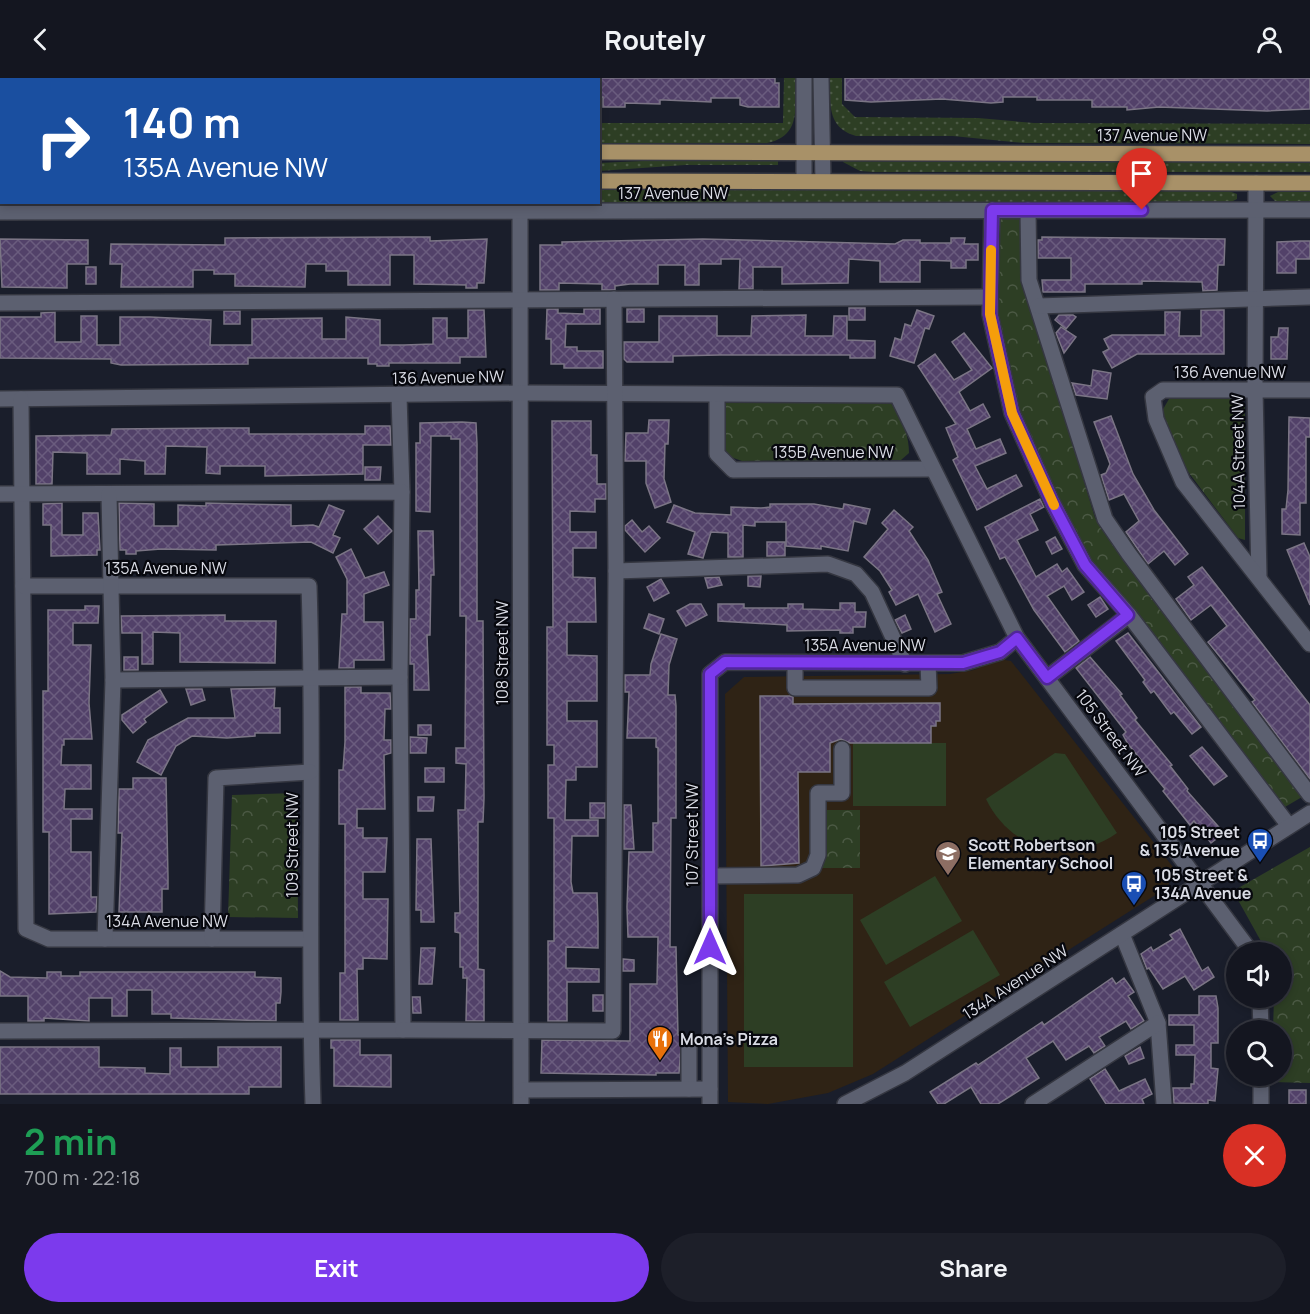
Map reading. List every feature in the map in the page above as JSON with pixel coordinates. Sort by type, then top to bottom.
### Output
[{"type":"main road","name":"137 Avenue NW","points":[[600,152],[1310,154]]},
{"type":"main road","name":"137 Avenue NW","points":[[600,181],[1310,183]]},
{"type":"street","points":[[804,78],[804,181]]},
{"type":"street","points":[[821,78],[823,181]]},
{"type":"street","name":"104A Street NW","points":[[1256,183],[1255,390],[1259,577]]},
{"type":"street","name":"137 Avenue NW","points":[[0,212],[520,207],[1310,210]]},
{"type":"street","name":"108 Street NW","points":[[520,207],[521,1097]]},
{"type":"street","points":[[992,210],[990,314],[1012,413],[1052,502],[1085,565],[1128,615],[1289,826]]},
{"type":"street","points":[[1028,210],[1029,280],[1105,519],[1129,555],[1310,795]]},
{"type":"street","points":[[0,303],[989,297]]},
{"type":"street","points":[[1038,306],[1310,297]]},
{"type":"street","points":[[0,1031],[613,1031],[616,571],[614,299]]},
{"type":"street","name":"136 Avenue NW","points":[[1153,397],[1163,390],[1310,390]]},
{"type":"street","name":"136 Avenue NW","points":[[0,399],[519,393],[897,394]]},
{"type":"street","name":"105 Street NW","points":[[897,394],[1017,638],[1244,942]]},
{"type":"street","name":"135B Avenue NW","points":[[717,395],[717,454],[733,470],[933,469]]},
{"type":"street","points":[[399,396],[402,492],[400,677],[403,1030]]},
{"type":"street","name":"104A Street NW","points":[[1153,397],[1156,419],[1183,482],[1310,644]]},
{"type":"street","points":[[21,399],[23,586]]},
{"type":"street","points":[[0,494],[402,492]]},
{"type":"street","points":[[105,939],[113,680],[109,494]]},
{"type":"street","points":[[616,571],[828,564],[856,574],[872,592],[905,663]]},
{"type":"street","name":"135A Avenue NW","points":[[23,586],[309,586]]},
{"type":"street","name":"134A Avenue NW","points":[[23,586],[26,929],[49,939],[310,939]]},
{"type":"street","name":"109 Street NW","points":[[309,586],[312,677],[310,1031],[313,1104]]},
{"type":"street","points":[[1047,678],[1128,615]]},
{"type":"street","name":"135A Avenue NW","points":[[710,674],[725,662],[963,663],[1000,652],[1017,638]]},
{"type":"street","points":[[795,663],[795,688],[929,688],[928,663]]},
{"type":"street","name":"107 Street NW","points":[[710,674],[711,1096]]},
{"type":"street","points":[[113,680],[400,677]]},
{"type":"street","points":[[710,876],[798,875],[813,868],[818,855],[818,793],[842,793],[842,749]]},
{"type":"street","points":[[212,939],[216,778],[310,772]]},
{"type":"street","name":"134A Avenue NW","points":[[845,1104],[905,1074],[1310,813]]},
{"type":"street","points":[[1122,934],[1158,1023],[1164,1104]]},
{"type":"street","points":[[1033,1104],[1158,1023]]},
{"type":"street","points":[[688,1044],[689,1089]]},
{"type":"street","points":[[1261,1086],[1261,1104]]},
{"type":"street","points":[[521,1097],[689,1089],[711,1096]]},
{"type":"shaded area","name":"Scott Robertson Elementary School","points":[[998,659],[1011,661],[1173,867],[1168,887],[873,1074],[828,1093],[768,1104],[728,1102],[725,694],[744,677],[950,674],[974,670]]},
{"type":"green space","points":[[784,78],[795,78],[795,109],[791,127],[786,134],[767,143],[600,143],[600,123],[783,123]]},
{"type":"green space","points":[[830,78],[842,78],[842,104],[855,117],[978,118],[1034,123],[1310,124],[1310,144],[1024,143],[953,136],[856,136],[840,127],[835,121],[831,106]]},
{"type":"green space","points":[[710,158],[778,158],[778,165],[685,165],[600,171],[600,163]]},
{"type":"green space","points":[[1310,159],[1310,172],[873,172],[860,171],[843,162],[843,160]]},
{"type":"green space","points":[[600,188],[1226,190],[1237,194],[1237,199],[1227,204],[600,203]]},
{"type":"green space","points":[[1282,190],[1310,190],[1310,204],[1277,203],[1270,196]]},
{"type":"green space","points":[[0,204],[333,204],[0,206]]},
{"type":"green space","points":[[996,215],[1023,215],[1026,289],[1095,518],[1302,797],[1273,814],[1098,572],[1061,508],[1019,410],[996,308]]},
{"type":"green space","points":[[1169,399],[1234,399],[1245,404],[1245,540],[1238,538],[1186,469],[1162,411]]},
{"type":"green space","points":[[879,400],[894,405],[903,422],[909,453],[901,460],[742,461],[728,456],[720,443],[723,404],[729,401]]},
{"type":"green space","points":[[853,743],[946,743],[946,806],[853,806]]},
{"type":"green space","points":[[1055,753],[1065,754],[1117,833],[1099,843],[1080,849],[1043,848],[1010,831],[997,817],[986,799]]},
{"type":"green space","points":[[297,793],[298,918],[228,917],[232,795]]},
{"type":"green space","points":[[821,810],[860,810],[860,868],[821,868]]},
{"type":"green space","points":[[1310,847],[1310,1083],[1292,1083],[1292,1020],[1273,1020],[1274,1008],[1292,1008],[1292,942],[1261,942],[1233,891]]},
{"type":"green space","points":[[935,876],[962,921],[886,965],[860,920]]},
{"type":"green space","points":[[744,894],[853,894],[853,1067],[744,1067]]},
{"type":"green space","points":[[973,930],[1000,975],[910,1027],[884,982]]},
{"type":"building","points":[[600,78],[775,78],[775,83],[779,83],[779,107],[748,107],[740,105],[740,98],[711,98],[711,102],[660,100],[660,104],[625,103],[625,107],[603,107],[603,97],[600,97]]},
{"type":"building","points":[[845,78],[1310,78],[1310,109],[1267,111],[1159,107],[1127,110],[1127,107],[1092,107],[1092,100],[1037,100],[1037,97],[1003,97],[1003,102],[991,103],[942,99],[871,102],[845,100]]},
{"type":"building","points":[[430,237],[430,241],[487,239],[484,283],[477,283],[477,288],[466,288],[466,285],[414,284],[414,255],[390,255],[390,285],[348,285],[348,271],[326,271],[326,264],[306,264],[305,287],[235,286],[235,274],[214,274],[214,270],[193,270],[193,287],[121,287],[122,264],[110,264],[111,244],[225,245],[225,238]]},
{"type":"building","points":[[1042,237],[1225,239],[1224,265],[1218,265],[1217,290],[1203,291],[1202,282],[1142,281],[1142,284],[1085,284],[1085,292],[1043,292],[1042,280],[1071,280],[1071,258],[1038,258],[1038,240],[1042,240]]},
{"type":"building","points":[[951,238],[965,238],[964,244],[978,244],[978,260],[966,260],[966,268],[951,268],[951,261],[920,260],[920,282],[880,282],[880,261],[849,259],[848,283],[782,284],[782,267],[753,267],[753,289],[739,289],[740,259],[721,259],[721,264],[699,264],[699,285],[685,285],[685,265],[658,265],[658,284],[630,284],[615,286],[615,290],[602,290],[602,284],[559,283],[559,290],[540,290],[540,245],[562,245],[562,242],[703,239],[895,244],[903,240],[920,240],[920,243],[951,243]]},
{"type":"building","points":[[0,239],[88,240],[88,264],[67,264],[67,288],[2,287]]},
{"type":"building","points":[[1310,241],[1310,259],[1296,259],[1296,273],[1277,273],[1277,242]]},
{"type":"building","points":[[86,267],[96,267],[96,284],[86,284]]},
{"type":"building","points":[[849,308],[865,308],[865,320],[849,320]]},
{"type":"building","points":[[547,309],[558,309],[558,313],[584,314],[584,309],[600,309],[600,324],[566,324],[565,347],[577,347],[577,351],[603,351],[603,368],[564,368],[564,364],[551,364],[551,339],[546,339]]},
{"type":"building","points":[[627,309],[644,309],[644,322],[627,322]]},
{"type":"building","points":[[468,310],[484,310],[486,357],[460,357],[460,363],[389,363],[389,366],[377,366],[377,364],[368,364],[368,358],[248,358],[248,364],[121,365],[111,363],[111,359],[0,358],[0,317],[41,317],[41,313],[55,312],[55,342],[81,342],[81,316],[97,316],[97,345],[120,345],[120,317],[211,320],[210,345],[252,345],[252,319],[322,318],[322,339],[346,339],[346,317],[380,320],[380,345],[404,345],[433,344],[433,318],[447,318],[447,338],[468,338]]},
{"type":"building","points":[[917,310],[934,316],[929,329],[925,328],[914,363],[890,356],[895,338],[901,340],[905,324],[911,326]]},
{"type":"building","points":[[1201,310],[1224,310],[1224,354],[1137,354],[1112,368],[1103,352],[1109,349],[1104,339],[1112,335],[1165,335],[1165,312],[1180,312],[1179,336],[1201,336]]},
{"type":"building","points":[[224,311],[240,311],[240,324],[224,324]]},
{"type":"building","points":[[806,315],[805,336],[833,336],[834,316],[847,316],[847,340],[875,341],[875,358],[850,358],[850,355],[720,355],[673,356],[673,362],[627,362],[624,359],[624,342],[659,342],[659,316],[717,316],[717,336],[751,336],[752,316]]},
{"type":"building","points":[[1059,315],[1076,317],[1066,329],[1055,320]]},
{"type":"building","points":[[1061,327],[1076,337],[1064,353],[1056,333]]},
{"type":"building","points":[[1279,328],[1288,328],[1287,359],[1271,359],[1271,337],[1278,337]]},
{"type":"building","points":[[964,333],[992,368],[959,392],[970,411],[983,404],[990,417],[967,429],[976,449],[1000,439],[1006,453],[975,466],[987,489],[1016,475],[1022,486],[977,510],[953,460],[958,457],[946,428],[956,424],[918,366],[935,354],[954,380],[972,370],[952,342]]},
{"type":"building","points":[[1093,370],[1111,373],[1107,399],[1076,395],[1072,383],[1091,386]]},
{"type":"building","points":[[1111,416],[1133,474],[1154,510],[1188,554],[1175,565],[1164,551],[1148,564],[1126,532],[1139,521],[1124,494],[1109,500],[1101,475],[1106,473],[1110,464],[1094,422]]},
{"type":"building","points":[[1289,417],[1310,418],[1310,437],[1306,437],[1306,503],[1300,503],[1300,535],[1282,534],[1282,509],[1286,509],[1288,490]]},
{"type":"building","points":[[649,420],[669,420],[668,444],[665,444],[664,479],[671,502],[655,508],[646,483],[646,461],[625,461],[626,433],[648,433]]},
{"type":"building","points":[[552,421],[591,421],[591,455],[597,455],[597,484],[606,484],[606,499],[595,499],[595,512],[570,511],[570,532],[596,532],[596,548],[573,548],[573,577],[595,578],[596,622],[567,622],[567,655],[597,656],[597,701],[567,701],[567,721],[597,721],[597,767],[576,767],[576,780],[566,780],[565,820],[598,820],[598,836],[572,836],[571,882],[573,893],[597,893],[598,948],[566,947],[566,968],[599,969],[599,982],[567,982],[567,1021],[548,1021],[548,941],[554,941],[554,818],[548,818],[548,765],[554,765],[554,745],[547,745],[547,627],[553,627]]},
{"type":"building","points":[[420,423],[476,423],[477,444],[477,621],[483,621],[484,798],[483,822],[478,822],[478,969],[484,970],[484,1021],[466,1021],[467,978],[463,978],[463,967],[460,967],[460,933],[455,932],[455,913],[460,913],[458,810],[465,810],[466,764],[456,763],[456,748],[465,748],[466,616],[460,616],[460,439],[451,439],[451,436],[431,436],[430,512],[416,511],[416,443],[420,443]]},
{"type":"building","points":[[365,426],[390,426],[391,445],[363,445],[363,474],[265,476],[265,466],[220,466],[220,474],[206,473],[207,447],[166,446],[165,474],[145,474],[145,461],[120,459],[120,474],[87,474],[87,453],[53,452],[52,484],[36,484],[36,436],[111,435],[112,429],[225,428],[249,428],[249,434],[365,434]]},
{"type":"building","points":[[365,467],[381,467],[380,480],[365,480]]},
{"type":"building","points":[[1040,499],[1044,507],[1030,514],[1038,530],[1017,540],[1036,577],[1057,564],[1062,572],[1067,568],[1084,592],[1072,600],[1064,586],[1047,596],[1079,641],[1065,652],[1034,610],[1005,557],[1000,559],[985,527]]},
{"type":"building","points":[[62,503],[62,535],[83,535],[83,513],[98,513],[100,550],[97,550],[97,555],[51,556],[51,525],[43,525],[43,504]]},
{"type":"building","points":[[119,503],[154,504],[154,526],[178,526],[178,505],[206,506],[206,503],[291,505],[291,526],[319,527],[329,505],[344,511],[333,535],[340,538],[333,553],[311,542],[216,545],[216,550],[161,549],[126,554],[126,550],[120,550]]},
{"type":"building","points":[[770,504],[814,504],[843,509],[844,504],[870,509],[866,524],[854,521],[848,551],[821,546],[821,549],[786,546],[786,522],[755,522],[755,526],[743,525],[743,557],[728,557],[728,533],[711,532],[703,558],[688,554],[695,532],[667,522],[674,505],[695,513],[731,515],[731,507],[761,508],[770,507]]},
{"type":"building","points":[[894,510],[913,527],[909,531],[928,560],[942,592],[937,594],[951,624],[935,632],[918,594],[896,605],[889,592],[892,590],[880,571],[864,557],[888,529],[882,523]]},
{"type":"building","points":[[378,516],[392,531],[378,544],[364,529]]},
{"type":"building","points":[[632,520],[642,532],[649,526],[660,538],[645,552],[625,530],[625,526]]},
{"type":"building","points":[[418,531],[433,531],[434,575],[431,575],[430,635],[427,635],[429,690],[414,690],[414,664],[410,664],[410,619],[416,619],[416,590],[419,590]]},
{"type":"building","points":[[1055,537],[1062,549],[1052,554],[1046,542]]},
{"type":"building","points":[[767,542],[785,542],[785,556],[767,556]]},
{"type":"building","points":[[1304,543],[1310,557],[1310,605],[1287,550]]},
{"type":"building","points":[[351,549],[365,578],[384,572],[389,585],[364,594],[364,622],[383,622],[384,660],[354,660],[354,668],[339,668],[342,614],[347,614],[347,579],[336,557]]},
{"type":"building","points":[[1202,567],[1310,705],[1310,779],[1252,702],[1255,700],[1208,642],[1227,626],[1211,605],[1191,620],[1176,599],[1194,585],[1188,577]]},
{"type":"building","points":[[748,576],[761,576],[760,587],[748,586]]},
{"type":"building","points":[[719,577],[722,585],[708,588],[705,578]]},
{"type":"building","points":[[661,579],[669,593],[654,601],[647,587]]},
{"type":"building","points":[[1100,597],[1108,609],[1096,617],[1088,605]]},
{"type":"building","points":[[840,603],[855,603],[855,612],[866,612],[865,627],[853,627],[853,633],[840,633],[840,630],[787,631],[787,625],[718,621],[718,604],[744,604],[744,608],[788,608],[788,604],[803,604],[803,609],[840,610]]},
{"type":"building","points":[[690,604],[701,604],[707,615],[686,626],[677,611]]},
{"type":"building","points":[[85,606],[99,606],[98,623],[73,623],[73,645],[91,645],[89,703],[92,739],[64,739],[61,765],[91,765],[91,789],[65,789],[64,809],[92,809],[92,819],[71,819],[71,852],[91,852],[91,897],[97,897],[96,912],[49,914],[49,832],[43,832],[43,691],[48,691],[48,610],[85,610]]},
{"type":"building","points":[[649,614],[664,619],[659,634],[644,628]]},
{"type":"building","points":[[225,615],[225,621],[276,621],[275,663],[180,662],[180,633],[153,632],[153,664],[142,664],[142,633],[122,633],[121,616]]},
{"type":"building","points":[[905,615],[911,629],[902,633],[895,620]]},
{"type":"building","points":[[1128,633],[1201,727],[1192,734],[1174,712],[1171,714],[1154,691],[1151,693],[1143,682],[1145,680],[1116,641]]},
{"type":"building","points":[[661,634],[677,639],[669,665],[668,695],[675,695],[676,706],[676,818],[671,818],[670,947],[676,947],[678,1035],[682,1035],[679,1073],[656,1073],[656,1075],[541,1073],[542,1040],[630,1041],[630,984],[657,984],[658,937],[628,937],[627,907],[629,852],[653,852],[653,823],[658,823],[658,748],[656,738],[627,738],[629,692],[625,692],[625,675],[650,675],[651,664]]},
{"type":"building","points":[[124,657],[138,657],[138,670],[124,670]]},
{"type":"building","points":[[1090,657],[1122,694],[1120,695],[1137,718],[1135,720],[1172,765],[1170,766],[1188,789],[1187,791],[1224,833],[1211,843],[1194,821],[1190,825],[1163,791],[1165,789],[1128,744],[1123,735],[1126,732],[1076,668]]},
{"type":"building","points":[[345,687],[361,687],[361,693],[390,693],[391,709],[385,709],[384,740],[391,740],[391,753],[384,755],[385,809],[357,809],[357,828],[363,828],[363,838],[387,838],[385,872],[363,872],[363,899],[388,899],[387,959],[363,958],[363,969],[357,969],[358,1020],[340,1020],[340,973],[345,973],[345,824],[339,824],[339,770],[343,770]]},
{"type":"building","points":[[275,688],[274,708],[280,708],[280,733],[255,733],[255,736],[227,738],[192,736],[176,746],[161,775],[137,762],[148,740],[188,718],[235,718],[231,689]]},
{"type":"building","points":[[186,689],[202,689],[205,700],[191,705]]},
{"type":"building","points":[[160,690],[167,702],[144,719],[146,722],[133,733],[122,720],[122,715]]},
{"type":"building","points":[[760,696],[790,696],[793,697],[793,704],[940,703],[940,721],[936,721],[936,726],[931,726],[931,743],[850,743],[841,739],[830,743],[830,772],[798,772],[799,863],[761,866]]},
{"type":"building","points":[[418,725],[431,725],[431,735],[418,735]]},
{"type":"building","points":[[410,737],[427,738],[426,753],[410,753]]},
{"type":"building","points":[[1202,747],[1227,776],[1214,785],[1190,756]]},
{"type":"building","points":[[425,768],[444,768],[444,782],[425,782]]},
{"type":"building","points":[[133,778],[166,778],[168,889],[162,889],[162,912],[119,912],[122,833],[118,833],[119,789],[133,789]]},
{"type":"building","points":[[418,797],[434,797],[433,811],[418,811]]},
{"type":"building","points":[[590,803],[605,803],[605,818],[590,818]]},
{"type":"building","points":[[624,805],[631,805],[634,849],[624,849]]},
{"type":"building","points":[[417,839],[431,839],[434,922],[421,922],[421,910],[416,910]]},
{"type":"building","points":[[1180,929],[1202,971],[1208,967],[1214,977],[1194,990],[1185,976],[1163,989],[1149,968],[1147,969],[1141,954],[1151,947],[1153,951],[1173,939],[1170,935]]},
{"type":"building","points":[[421,948],[435,948],[432,984],[419,984]]},
{"type":"building","points":[[623,959],[634,960],[634,971],[623,971]]},
{"type":"building","points":[[0,971],[10,977],[47,978],[47,972],[61,972],[61,976],[80,976],[80,972],[255,972],[255,977],[281,978],[280,1003],[276,1003],[276,1021],[171,1018],[171,1014],[152,1014],[152,990],[127,990],[127,1016],[112,1016],[112,998],[89,998],[89,1021],[44,1018],[44,1021],[28,1021],[28,996],[0,996]]},
{"type":"building","points":[[1112,978],[1116,984],[1124,978],[1134,992],[1128,996],[1144,1021],[1131,1029],[1126,1021],[1099,1037],[1105,1046],[1094,1053],[1089,1046],[1066,1060],[1053,1041],[1026,1058],[1039,1078],[998,1104],[981,1104],[971,1087],[944,1104],[938,1104],[930,1092],[976,1063],[978,1065],[1042,1022],[1044,1025]]},
{"type":"building","points":[[593,995],[603,995],[603,1011],[593,1011]]},
{"type":"building","points":[[1199,996],[1216,996],[1218,1008],[1218,1043],[1211,1043],[1211,1068],[1218,1069],[1215,1101],[1208,1100],[1208,1104],[1174,1103],[1173,1088],[1191,1088],[1191,1084],[1194,1084],[1195,1055],[1176,1055],[1176,1045],[1194,1045],[1194,1025],[1169,1025],[1169,1015],[1199,1015]]},
{"type":"building","points":[[412,997],[420,997],[421,1013],[413,1013]]},
{"type":"building","points":[[331,1040],[360,1040],[360,1055],[391,1055],[391,1087],[334,1086],[334,1048],[331,1048]]},
{"type":"building","points":[[0,1047],[99,1047],[99,1067],[145,1068],[145,1073],[170,1074],[170,1048],[181,1048],[181,1067],[218,1067],[218,1047],[281,1047],[281,1087],[249,1087],[249,1094],[0,1094]]},
{"type":"building","points":[[1140,1047],[1144,1058],[1129,1064],[1125,1056]]},
{"type":"building","points":[[1105,1069],[1119,1091],[1145,1079],[1152,1094],[1142,1099],[1144,1104],[1106,1104],[1090,1079]]},
{"type":"building","points":[[1289,1090],[1306,1090],[1306,1104],[1289,1104]]},
{"type":"slow traffic","points":[[991,250],[990,314],[1012,413],[1054,505]]},
{"type":"place","name":"105 Street & 135 Avenue","points":[[1260,864]]},
{"type":"place","name":"Scott Robertson Elementary School","points":[[948,877]]},
{"type":"place","name":"105 Street & 134A Avenue","points":[[1134,907]]},
{"type":"place","name":"Mona's Pizza","points":[[660,1062]]},
{"type":"route","points":[[710,947],[710,674],[725,662],[963,663],[1000,652],[1017,638],[1047,678],[1128,615],[1085,565],[1052,502],[1012,413],[990,314],[992,210],[1142,210]]}]
